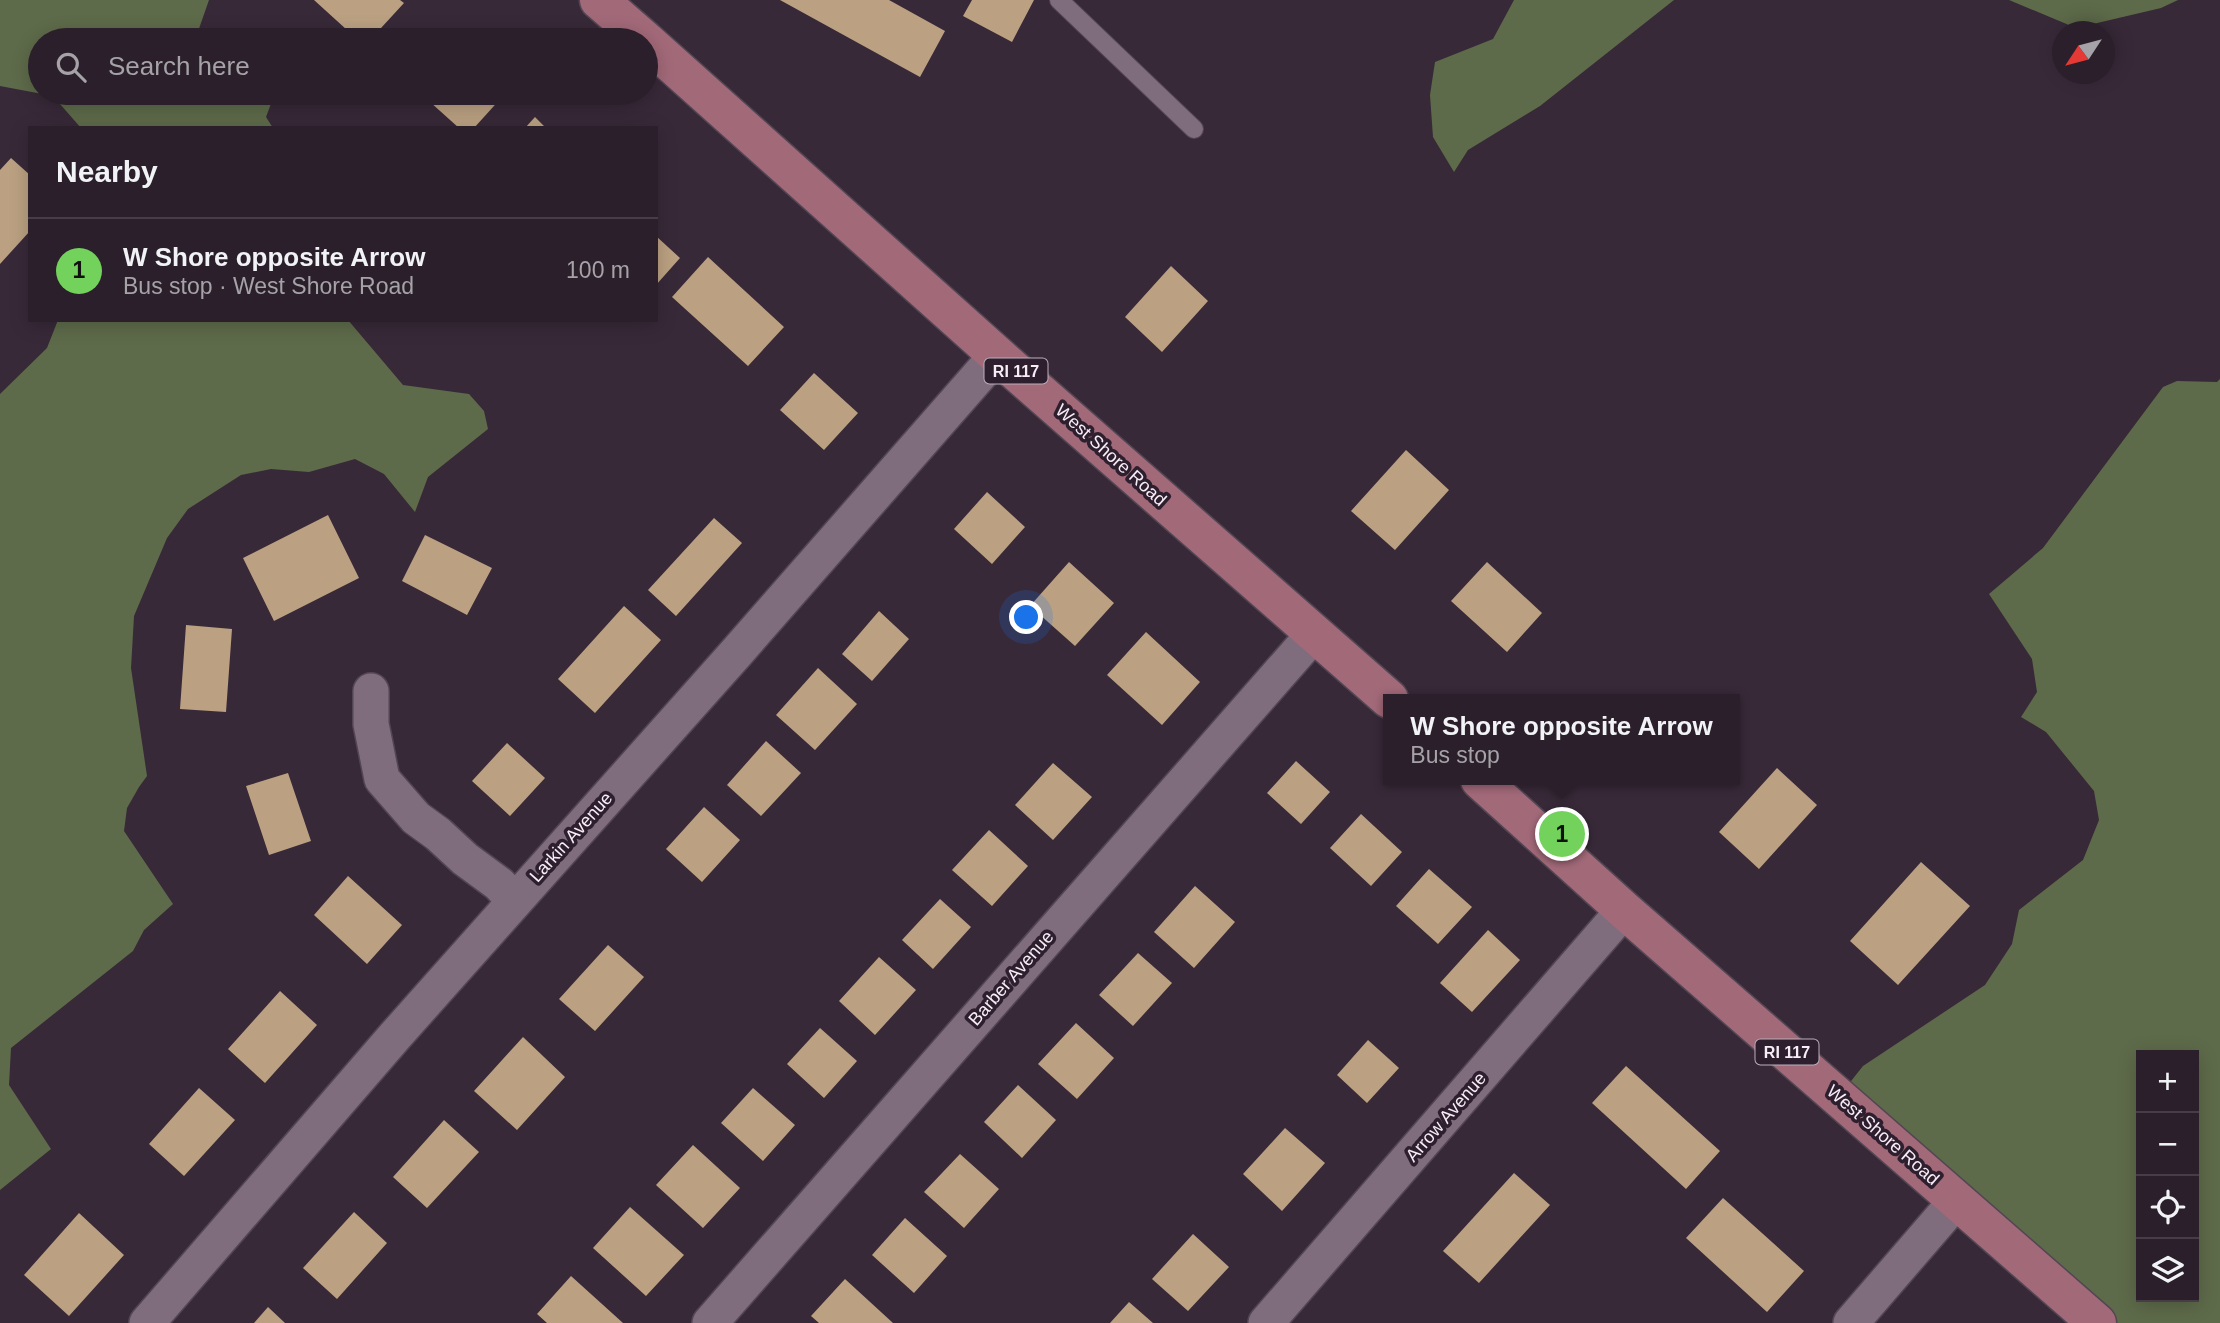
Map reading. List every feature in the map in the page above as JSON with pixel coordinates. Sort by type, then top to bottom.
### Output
[{"type":"main road","name":"West Shore Road","points":[[599,0],[630,28]]},
{"type":"main road","name":"West Shore Road","points":[[658,53],[1383,694]]},
{"type":"main road","name":"West Shore Road","points":[[1486,785],[1624,910],[2097,1323]]},
{"type":"street","name":"Larkin Avenue","points":[[148,1323],[514,900],[998,355]]},
{"type":"street","name":"Barber Avenue","points":[[710,1323],[1314,634]]},
{"type":"street","points":[[371,691],[371,724],[382,779],[415,818],[499,884],[514,900]]},
{"type":"street","name":"Arrow Avenue","points":[[1266,1323],[1624,910]]},
{"type":"street","points":[[1851,1323],[1957,1200]]},
{"type":"lane","points":[[1059,0],[1194,129]]},
{"type":"green space","points":[[0,0],[209,0],[199,28],[28,28],[28,91],[0,86]]},
{"type":"green space","points":[[1514,0],[1674,0],[1540,106],[1468,150],[1454,172],[1433,137],[1430,95],[1435,62],[1493,39]]},
{"type":"green space","points":[[2009,0],[2178,0],[2161,8],[2106,21],[2059,21]]},
{"type":"green space","points":[[61,105],[270,105],[266,117],[272,126],[79,126]]},
{"type":"green space","points":[[57,322],[350,322],[403,385],[469,394],[484,411],[488,429],[428,477],[415,512],[384,474],[355,459],[309,472],[271,469],[241,475],[188,509],[167,538],[134,616],[131,668],[147,776],[127,808],[124,831],[173,904],[144,930],[133,951],[11,1048],[9,1085],[51,1149],[0,1190],[0,394],[47,348]]},
{"type":"green space","points":[[2220,379],[2220,1323],[2091,1323],[1840,1095],[1863,1066],[1985,985],[2012,944],[2019,910],[2083,860],[2099,820],[2094,791],[2046,732],[2021,717],[2037,692],[2032,659],[1989,594],[2043,548],[2163,387],[2177,381],[2217,382]]},
{"type":"building","points":[[314,0],[400,0],[404,3],[381,28],[345,28]]},
{"type":"building","points":[[780,0],[889,0],[945,31],[920,77]]},
{"type":"building","points":[[972,0],[1034,0],[1012,42],[963,16]]},
{"type":"building","points":[[433,105],[495,105],[476,126],[457,126]]},
{"type":"building","points":[[535,117],[544,126],[527,126]]},
{"type":"building","points":[[11,158],[28,173],[28,233],[0,264],[0,170]]},
{"type":"building","points":[[658,238],[680,258],[658,283]]},
{"type":"building","points":[[708,257],[784,327],[748,366],[672,297]]},
{"type":"building","points":[[1171,266],[1208,301],[1162,352],[1125,317]]},
{"type":"building","points":[[814,373],[858,413],[824,450],[780,410]]},
{"type":"building","points":[[1406,450],[1449,490],[1395,550],[1351,511]]},
{"type":"building","points":[[987,492],[1025,527],[992,564],[954,529]]},
{"type":"building","points":[[328,515],[359,578],[274,621],[243,558]]},
{"type":"building","points":[[714,518],[742,543],[676,616],[648,590]]},
{"type":"building","points":[[425,535],[492,568],[467,615],[402,581]]},
{"type":"building","points":[[1069,562],[1114,603],[1075,646],[1030,606]]},
{"type":"building","points":[[1487,562],[1542,613],[1507,652],[1451,601]]},
{"type":"building","points":[[624,606],[661,640],[595,713],[558,679]]},
{"type":"building","points":[[879,611],[909,639],[872,681],[842,654]]},
{"type":"building","points":[[186,625],[232,629],[226,712],[180,709]]},
{"type":"building","points":[[1146,632],[1200,682],[1162,725],[1107,675]]},
{"type":"building","points":[[818,668],[857,704],[815,750],[776,715]]},
{"type":"building","points":[[766,741],[801,773],[761,816],[727,785]]},
{"type":"building","points":[[507,743],[545,778],[510,816],[472,781]]},
{"type":"building","points":[[1296,761],[1330,792],[1301,824],[1267,793]]},
{"type":"building","points":[[1053,763],[1092,797],[1053,840],[1015,805]]},
{"type":"building","points":[[1777,768],[1817,805],[1759,869],[1719,832]]},
{"type":"building","points":[[288,773],[311,841],[269,855],[246,786]]},
{"type":"building","points":[[704,807],[740,840],[702,882],[666,849]]},
{"type":"building","points":[[1361,814],[1402,852],[1371,886],[1330,848]]},
{"type":"building","points":[[989,830],[1028,866],[992,906],[952,870]]},
{"type":"building","points":[[1921,862],[1970,906],[1898,985],[1850,941]]},
{"type":"building","points":[[1429,869],[1472,907],[1438,944],[1396,906]]},
{"type":"building","points":[[348,876],[402,925],[367,964],[314,915]]},
{"type":"building","points":[[1195,886],[1235,922],[1194,968],[1154,932]]},
{"type":"building","points":[[940,899],[971,927],[933,969],[902,940]]},
{"type":"building","points":[[1488,930],[1520,960],[1472,1012],[1440,983]]},
{"type":"building","points":[[608,945],[644,977],[595,1031],[559,999]]},
{"type":"building","points":[[1138,953],[1172,983],[1133,1026],[1099,995]]},
{"type":"building","points":[[879,957],[916,990],[875,1035],[839,1001]]},
{"type":"building","points":[[280,991],[317,1025],[265,1083],[228,1049]]},
{"type":"building","points":[[1076,1023],[1114,1058],[1077,1099],[1038,1064]]},
{"type":"building","points":[[820,1028],[857,1061],[824,1098],[787,1064]]},
{"type":"building","points":[[523,1037],[565,1077],[517,1130],[474,1091]]},
{"type":"building","points":[[1368,1040],[1399,1068],[1367,1103],[1337,1075]]},
{"type":"building","points":[[1626,1066],[1720,1151],[1686,1189],[1592,1103]]},
{"type":"building","points":[[1018,1085],[1056,1120],[1022,1158],[984,1122]]},
{"type":"building","points":[[199,1088],[235,1120],[184,1176],[149,1144]]},
{"type":"building","points":[[753,1088],[795,1125],[763,1161],[721,1123]]},
{"type":"building","points":[[444,1120],[479,1152],[427,1208],[393,1177]]},
{"type":"building","points":[[1285,1128],[1325,1163],[1282,1211],[1243,1174]]},
{"type":"building","points":[[693,1145],[740,1188],[703,1228],[656,1185]]},
{"type":"building","points":[[960,1154],[999,1189],[964,1228],[924,1192]]},
{"type":"building","points":[[1514,1173],[1550,1205],[1479,1283],[1443,1251]]},
{"type":"building","points":[[1723,1198],[1804,1271],[1767,1312],[1686,1238]]},
{"type":"building","points":[[630,1207],[684,1255],[646,1296],[593,1248]]},
{"type":"building","points":[[354,1212],[387,1243],[337,1299],[303,1268]]},
{"type":"building","points":[[79,1213],[124,1255],[69,1316],[24,1275]]},
{"type":"building","points":[[905,1218],[947,1256],[914,1293],[872,1255]]},
{"type":"building","points":[[1193,1234],[1229,1267],[1188,1311],[1152,1279]]},
{"type":"building","points":[[571,1276],[623,1323],[547,1323],[537,1314]]},
{"type":"building","points":[[845,1279],[893,1323],[819,1323],[811,1316]]},
{"type":"building","points":[[1129,1302],[1153,1323],[1110,1323]]},
{"type":"building","points":[[268,1307],[285,1323],[254,1323]]},
{"type":"place","name":"W Shore opposite Arrow","points":[[1562,834]]}]
